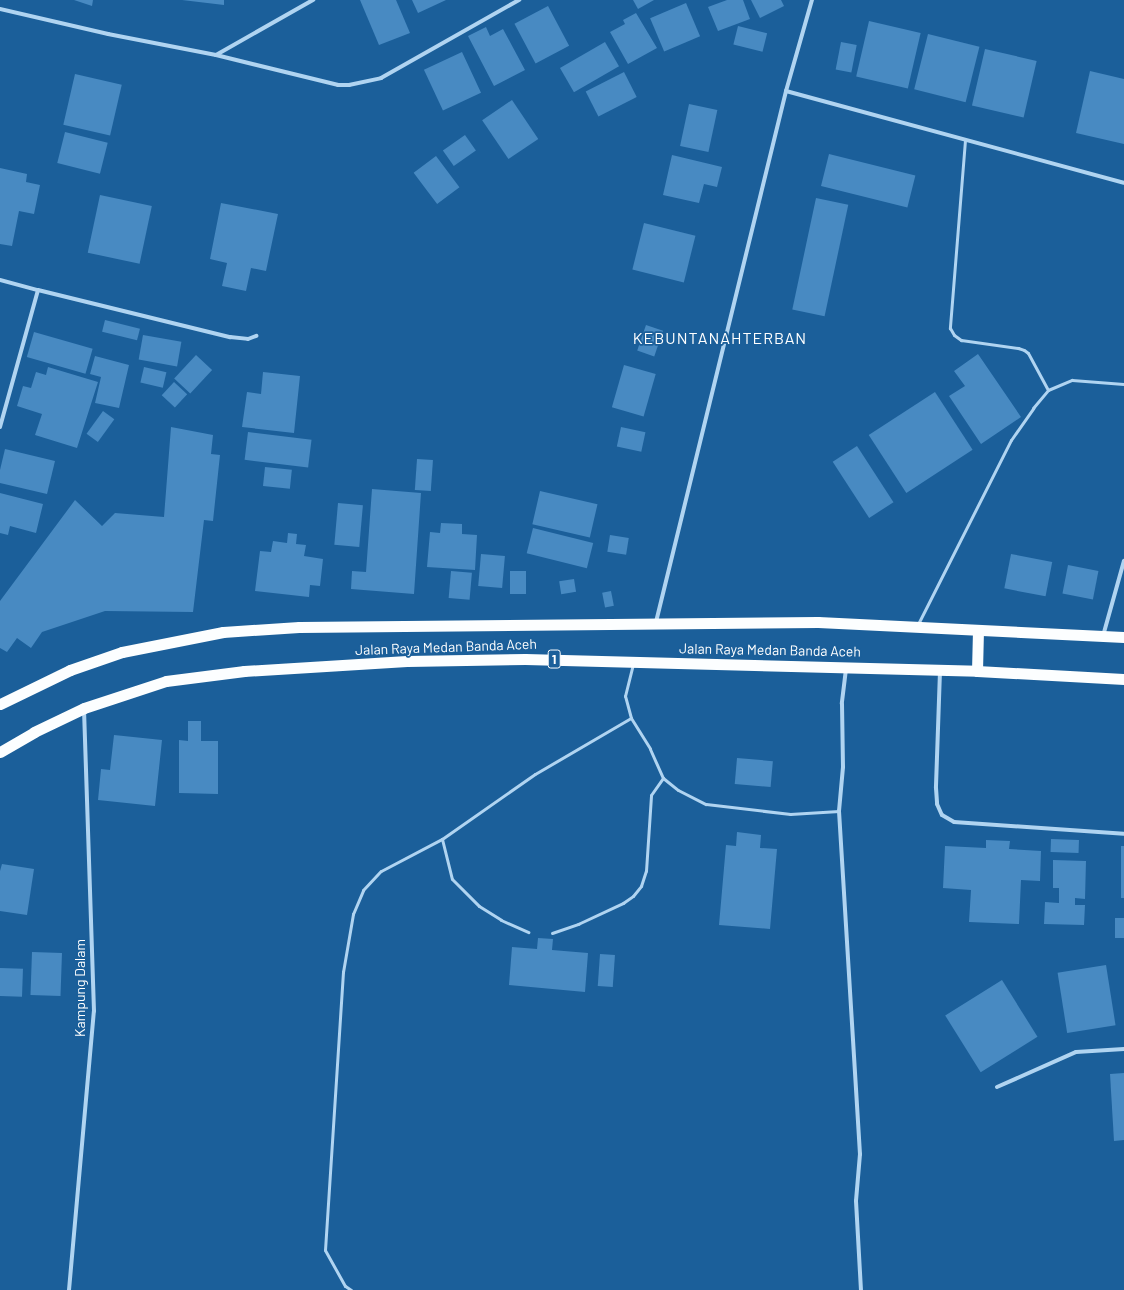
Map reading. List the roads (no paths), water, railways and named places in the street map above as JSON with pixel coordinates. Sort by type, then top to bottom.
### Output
[{"type":"highway","name":"Jalan Raya Medan Banda Aceh","points":[[0,704],[70,670],[122,652],[223,632],[299,627],[656,622],[818,622],[1124,637]]},
{"type":"highway","points":[[977,671],[978,630]]},
{"type":"highway","name":"Jalan Raya Medan Banda Aceh","points":[[0,752],[34,732],[84,708],[166,681],[244,671],[407,660],[525,659],[846,666],[1124,679]]},
{"type":"street","points":[[216,55],[313,0]]},
{"type":"street","points":[[0,9],[108,34],[216,55],[338,85],[359,84],[382,78],[519,0]]},
{"type":"street","points":[[656,622],[786,91],[812,0]]},
{"type":"street","points":[[786,91],[1124,183]]},
{"type":"street","points":[[0,280],[230,337],[248,339],[256,336]]},
{"type":"street","points":[[0,427],[38,290]]},
{"type":"street","points":[[1103,636],[1124,561]]},
{"type":"street","points":[[846,666],[842,704],[843,767],[839,811],[860,1154],[856,1201],[861,1290]]},
{"type":"street","points":[[940,670],[936,788],[937,804],[942,815],[954,822],[1124,834]]},
{"type":"street","name":"Kampung Dalam","points":[[69,1290],[94,1011],[84,708]]},
{"type":"street","points":[[997,1087],[1076,1052],[1124,1049]]},
{"type":"lane","points":[[965,140],[950,328],[954,335],[961,340],[1024,350],[1028,353],[1048,390]]},
{"type":"lane","points":[[916,627],[1011,440],[1032,408],[1048,390],[1072,380],[1124,384]]},
{"type":"lane","points":[[634,661],[625,696],[631,718],[650,749],[662,778],[678,790],[706,804],[790,814],[839,811]]},
{"type":"lane","points":[[351,1290],[345,1286],[325,1250],[343,972],[353,914],[363,890],[381,871],[442,839],[534,774],[631,718]]},
{"type":"lane","points":[[552,932],[578,924],[622,902],[633,896],[641,886],[646,871],[651,795],[662,778]]},
{"type":"lane","points":[[442,839],[452,879],[479,906],[501,920],[528,932]]},
{"type":"district","name":"KEBUNTANAHTERBAN","points":[[720,338]]}]
